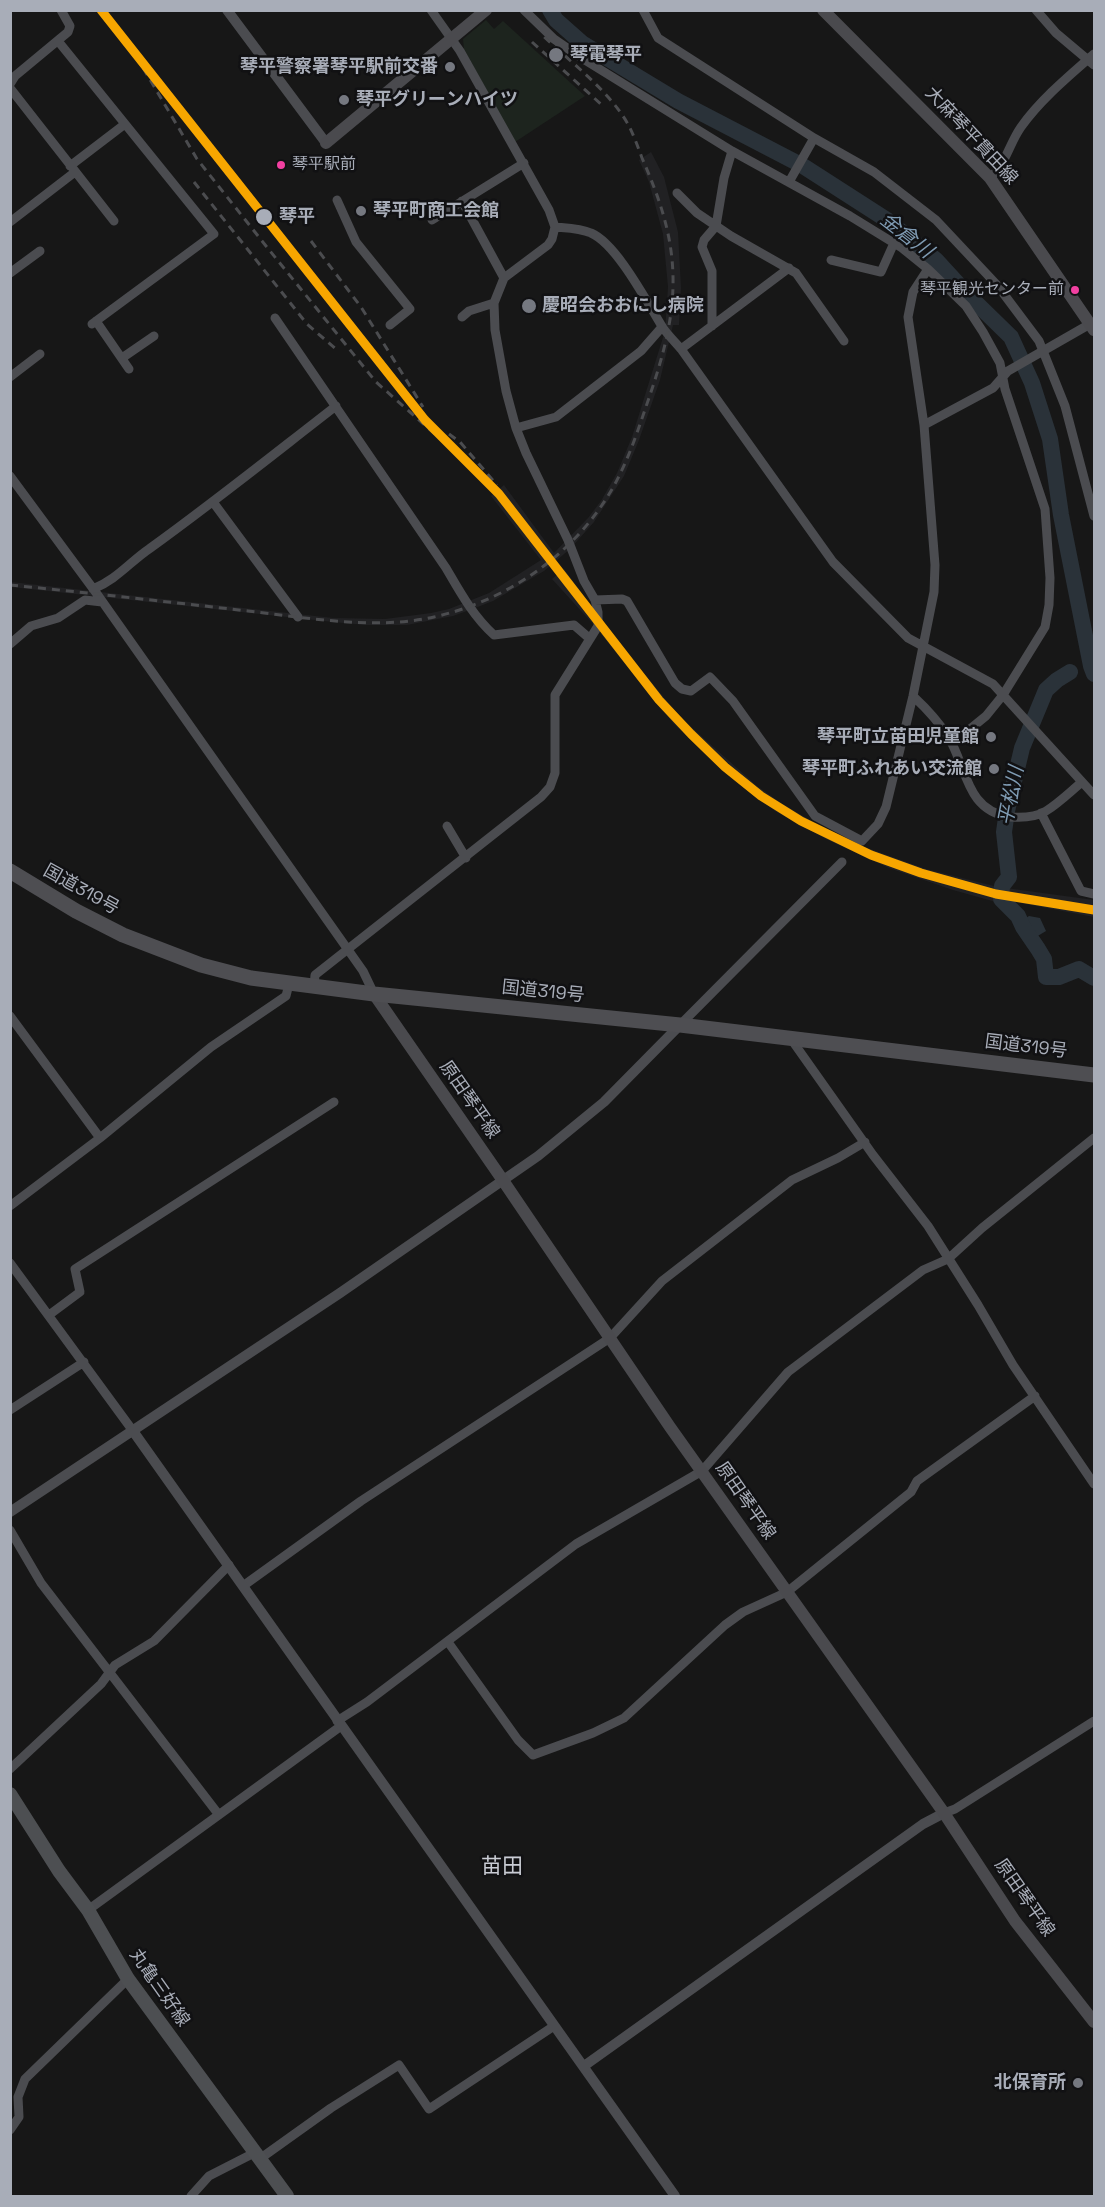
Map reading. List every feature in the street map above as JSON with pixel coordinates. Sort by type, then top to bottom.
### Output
[{"type":"highway","name":"国道319号","points":[[10,871],[123,935],[177,957],[225,972],[314,987],[680,1025],[1095,1075]]},
{"type":"main road","points":[[326,143],[486,10]]},
{"type":"main road","name":"大麻琴平貫田線","points":[[823,10],[990,178],[1092,327]]},
{"type":"main road","name":"原田琴平線","points":[[374,994],[702,1472],[944,1813],[1016,1921],[1095,2022]]},
{"type":"main road","name":"丸亀三好線","points":[[10,1794],[59,1871],[88,1910],[128,1979],[287,2196]]},
{"type":"street","points":[[61,10],[70,26],[68,33],[15,76],[10,86],[114,221]]},
{"type":"street","points":[[227,10],[326,143]]},
{"type":"street","points":[[314,987],[315,975],[466,858],[541,797],[550,787],[555,773],[555,695],[598,626],[595,600],[584,581],[568,540],[516,428],[497,342],[494,303],[504,279],[548,245],[555,227],[549,210],[524,163],[452,39],[431,10]]},
{"type":"street","points":[[524,10],[567,49],[732,151],[894,243],[928,269],[966,306],[1006,373],[1005,389],[1045,509],[1050,578],[1049,605],[1045,627],[1003,695],[986,716],[970,729],[950,740]]},
{"type":"street","points":[[644,10],[658,38],[814,138],[874,172],[936,220],[997,285],[1040,341],[1041,352],[1065,406],[1095,516]]},
{"type":"street","points":[[990,178],[1000,170],[1015,136],[1033,111],[1093,59],[1056,33],[1036,10]]},
{"type":"street","points":[[58,41],[214,234],[94,322],[129,369]]},
{"type":"street","points":[[10,222],[125,124]]},
{"type":"street","points":[[789,182],[814,138]]},
{"type":"street","points":[[712,326],[711,271],[702,248],[704,240],[716,226],[724,178],[732,151]]},
{"type":"street","points":[[432,220],[524,163]]},
{"type":"street","points":[[677,193],[716,226],[796,273],[844,340]]},
{"type":"street","points":[[336,200],[356,242],[410,309],[390,325]]},
{"type":"street","points":[[462,201],[504,279]]},
{"type":"street","points":[[555,227],[580,230],[602,240],[640,288],[662,327],[681,349],[833,562],[908,638],[993,684],[1095,795]]},
{"type":"street","points":[[831,260],[881,272],[894,243]]},
{"type":"street","points":[[10,273],[40,251]]},
{"type":"street","points":[[681,349],[789,268]]},
{"type":"street","points":[[595,600],[622,599],[627,601],[675,683],[682,689],[691,691],[710,676],[733,701],[815,816],[862,841],[878,824],[886,807],[913,696],[934,592],[935,565],[924,425],[908,317],[914,292],[928,269]]},
{"type":"street","points":[[462,317],[470,311],[494,303]]},
{"type":"street","points":[[275,318],[446,568],[469,607],[494,635],[574,625],[589,638]]},
{"type":"street","points":[[516,428],[556,417],[641,351],[662,327]]},
{"type":"street","points":[[924,425],[993,388],[1006,373],[1041,352],[1092,327]]},
{"type":"street","points":[[122,358],[154,336]]},
{"type":"street","points":[[10,377],[40,354]]},
{"type":"street","points":[[93,589],[108,583],[145,551],[213,502],[336,406]]},
{"type":"street","points":[[10,476],[93,589],[363,971],[374,994]]},
{"type":"street","points":[[213,502],[298,617]]},
{"type":"street","points":[[10,644],[31,626],[58,618],[85,600],[102,602]]},
{"type":"street","points":[[913,696],[934,715],[950,740],[959,759],[963,775],[976,797],[996,814],[1013,817],[1041,813],[1082,782]]},
{"type":"street","points":[[1041,813],[1081,891],[1095,894]]},
{"type":"street","points":[[447,825],[466,858]]},
{"type":"street","points":[[10,1512],[340,1293],[538,1156],[604,1102],[842,862]]},
{"type":"street","points":[[10,1206],[100,1138],[211,1047],[286,996],[289,984]]},
{"type":"street","points":[[10,1016],[100,1138]]},
{"type":"street","points":[[791,1039],[928,1226],[1013,1365],[1095,1484]]},
{"type":"street","points":[[49,1315],[80,1292],[75,1269],[334,1102]]},
{"type":"street","points":[[88,1910],[219,1815],[576,1544],[702,1472],[788,1372],[923,1270],[948,1259],[982,1228],[1095,1138]]},
{"type":"street","points":[[243,1586],[361,1501],[610,1338],[662,1281],[792,1180],[865,1142]]},
{"type":"street","points":[[10,1263],[229,1565],[675,2196]]},
{"type":"street","points":[[10,1410],[84,1362]]},
{"type":"street","points":[[448,1642],[518,1740],[533,1755],[583,1737],[624,1718],[726,1625],[743,1612],[787,1592],[911,1492],[917,1481],[1035,1396]]},
{"type":"street","points":[[10,1530],[41,1583],[219,1815]]},
{"type":"street","points":[[10,1769],[101,1684],[115,1665],[154,1641],[229,1565]]},
{"type":"street","points":[[584,2066],[923,1824],[955,1809],[1095,1721]]},
{"type":"street","points":[[10,2130],[19,2117],[18,2097],[25,2079],[128,1979]]},
{"type":"street","points":[[191,2196],[209,2176],[258,2155],[399,2065],[429,2109],[554,2026]]},
{"type":"shaded area","points":[[486,20],[494,29],[503,21],[585,96],[515,142],[464,49],[463,39]]},
{"type":"shaded area","points":[[651,152],[664,177],[678,232],[681,288],[679,325],[673,325],[660,380],[624,476],[594,522],[570,549],[544,571],[493,601],[453,616],[407,625],[333,622],[11,587],[11,582],[333,618],[385,619],[431,613],[449,609],[489,593],[541,560],[491,496],[504,485],[554,553],[588,518],[617,473],[632,437],[665,331],[668,287],[663,234],[649,182],[639,160]]},
{"type":"shaded area","points":[[564,569],[595,611],[596,620],[593,624],[552,579]]},
{"type":"shaded area","points":[[606,627],[680,717],[757,786],[781,803],[830,832],[859,845],[926,869],[998,887],[996,902],[889,868],[826,839],[775,811],[724,771],[673,723],[601,634]]},
{"type":"shaded area","points":[[1006,888],[1094,900],[1094,917],[1005,900]]},
{"type":"shaded area","points":[[1029,916],[1040,918],[1046,931],[1036,937],[1026,918]]},
{"type":"waterway","name":"金倉川","points":[[550,10],[556,20],[582,43],[678,101],[803,166],[887,220],[936,260],[1011,337],[1032,383],[1050,439],[1061,515],[1094,674]]},
{"type":"waterway","name":"平松川","points":[[1070,672],[1046,690],[1022,748],[1004,832],[1009,877],[1002,886],[1001,899],[1018,916],[1044,959],[1046,977],[1059,977],[1079,969],[1094,978]]},
{"type":"railway","points":[[10,585],[341,622],[389,623],[434,617],[464,609],[492,597],[519,583],[568,546],[606,499],[633,444],[667,337],[672,307],[673,276],[664,216],[629,126],[600,89],[540,33]]},
{"type":"railway","points":[[532,42],[603,106]]},
{"type":"railway","points":[[136,56],[197,159],[266,246],[376,382],[453,450]]},
{"type":"railway","points":[[194,182],[307,324],[337,350]]},
{"type":"railway","points":[[311,241],[361,307],[423,407]]},
{"type":"railway","points":[[449,434],[460,442],[497,485]]},
{"type":"transit line","points":[[101,10],[425,420],[499,494],[659,700],[725,767],[761,796],[801,821],[871,855],[921,873],[996,894],[1094,910]]},
{"type":"place","name":"琴電琴平","points":[[556,55]]},
{"type":"place","name":"琴平警察署琴平駅前交番","points":[[450,67]]},
{"type":"place","name":"琴平グリーンハイツ","points":[[344,100]]},
{"type":"place","name":"琴平駅前","points":[[281,165]]},
{"type":"place","name":"琴平町商工会館","points":[[361,211]]},
{"type":"place","name":"琴平","points":[[264,217]]},
{"type":"place","name":"琴平観光センター前","points":[[1075,290]]},
{"type":"place","name":"慶昭会おおにし病院","points":[[529,306]]},
{"type":"place","name":"琴平町立苗田児童館","points":[[991,737]]},
{"type":"place","name":"琴平町ふれあい交流館","points":[[994,769]]},
{"type":"place","name":"北保育所","points":[[1078,2083]]},
{"type":"district","name":"苗田","points":[[502,1867]]}]
